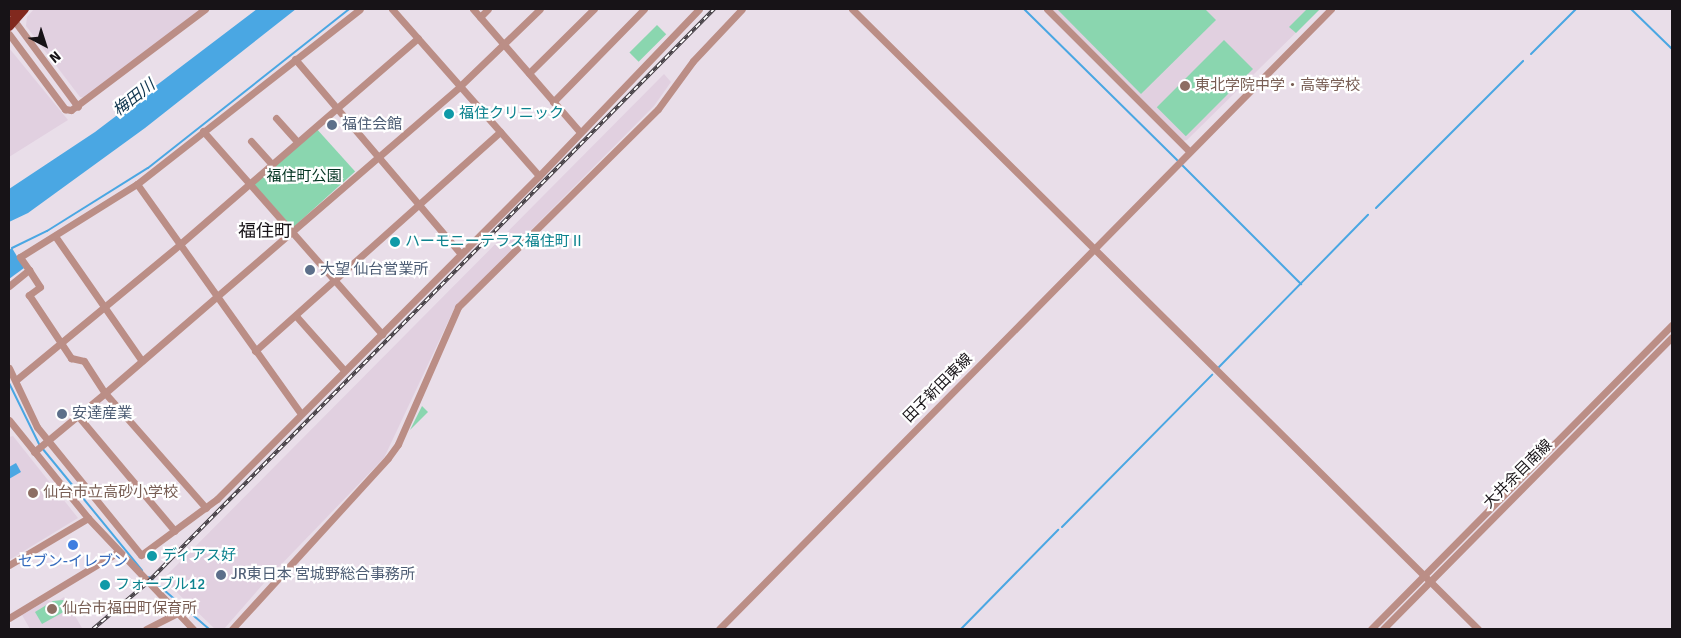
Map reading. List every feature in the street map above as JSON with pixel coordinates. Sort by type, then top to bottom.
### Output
[{"type":"highway","points":[[10,18],[12,9]]},
{"type":"highway","points":[[10,18],[24,9]]},
{"type":"street","points":[[9,34],[65,109],[78,107],[205,9]]},
{"type":"street","points":[[206,508],[105,393],[84,361],[71,358],[28,295],[40,287],[20,257],[137,184],[203,130],[360,9]]},
{"type":"street","points":[[392,9],[539,176]]},
{"type":"street","points":[[473,9],[579,131]]},
{"type":"street","points":[[480,17],[488,9]]},
{"type":"street","points":[[36,451],[460,87],[540,9]]},
{"type":"street","points":[[528,74],[594,9]]},
{"type":"street","points":[[553,102],[644,9]]},
{"type":"street","points":[[9,368],[46,442],[141,555],[206,508],[539,176],[579,131],[698,9]]},
{"type":"street","points":[[232,629],[388,458],[398,444],[458,307],[658,109],[693,60],[742,9]]},
{"type":"street","points":[[852,9],[1478,629]]},
{"type":"street","points":[[1047,9],[1189,151],[1331,9]]},
{"type":"street","points":[[10,18],[78,107]]},
{"type":"street","points":[[16,380],[179,245],[271,163],[418,38]]},
{"type":"street","points":[[295,59],[461,254]]},
{"type":"street","points":[[276,118],[297,141]]},
{"type":"street","points":[[203,130],[382,334]]},
{"type":"street","points":[[255,351],[336,281],[417,204],[500,132]]},
{"type":"street","points":[[251,141],[271,163]]},
{"type":"street","name":"田子新田東線","points":[[719,629],[1096,249],[1174,164],[1189,151]]},
{"type":"street","points":[[137,184],[301,414]]},
{"type":"street","points":[[54,236],[142,361]]},
{"type":"street","points":[[9,286],[29,270]]},
{"type":"street","points":[[296,316],[344,370]]},
{"type":"street","points":[[1371,629],[1427,579],[1672,325]]},
{"type":"street","name":"大井余目南線","points":[[1383,629],[1427,579],[1672,337]]},
{"type":"street","points":[[78,416],[175,531]]},
{"type":"street","points":[[9,420],[12,431],[36,451],[88,518],[118,552],[194,629]]},
{"type":"street","points":[[9,564],[88,518]]},
{"type":"street","points":[[9,618],[118,552]]},
{"type":"street","points":[[146,629],[177,613]]},
{"type":"shaded area","points":[[34,9],[201,9],[85,98],[80,97],[26,26],[27,17]]},
{"type":"shaded area","name":"東北学院中学・高等学校","points":[[1052,9],[1320,9],[1187,140],[1183,141]]},
{"type":"shaded area","points":[[9,48],[68,120],[9,157]]},
{"type":"shaded area","points":[[664,74],[671,82],[654,106],[455,307],[384,458],[271,575],[224,629],[215,629],[163,579]]},
{"type":"shaded area","name":"仙台市立高砂小学校","points":[[13,436],[78,518],[9,560],[9,437]]},
{"type":"shaded area","name":"仙台市福田町保育所","points":[[64,597],[82,628],[30,629],[22,615],[47,600],[56,602]]},
{"type":"green space","points":[[1057,9],[1205,9],[1216,20],[1141,94]]},
{"type":"green space","points":[[1307,9],[1320,9],[1296,33],[1289,27]]},
{"type":"green space","points":[[657,25],[666,34],[639,62],[629,53]]},
{"type":"green space","points":[[1224,40],[1253,69],[1186,136],[1157,107]]},
{"type":"green space","name":"福住町公園","points":[[315,127],[355,172],[293,228],[253,183]]},
{"type":"green space","points":[[422,406],[428,412],[410,430]]},
{"type":"green space","points":[[63,600],[69,609],[42,624],[35,612],[53,601]]},
{"type":"water","points":[[257,9],[296,9],[145,128],[28,213],[9,222],[9,189],[95,132]]},
{"type":"water","points":[[12,248],[24,268],[9,279],[9,250]]},
{"type":"water","points":[[16,463],[21,472],[9,479],[9,467]]},
{"type":"waterway","points":[[12,248],[47,231],[148,168],[349,9]]},
{"type":"waterway","points":[[1024,9],[1177,160]]},
{"type":"waterway","points":[[1531,54],[1576,9]]},
{"type":"waterway","points":[[1631,9],[1672,49]]},
{"type":"waterway","points":[[1376,208],[1523,61]]},
{"type":"waterway","points":[[1181,164],[1301,284]]},
{"type":"waterway","points":[[1219,367],[1368,215]]},
{"type":"waterway","points":[[1062,527],[1212,375]]},
{"type":"waterway","points":[[9,383],[39,444]]},
{"type":"waterway","points":[[42,448],[142,570]]},
{"type":"waterway","points":[[961,629],[1058,530]]},
{"type":"waterway","points":[[149,577],[209,629]]},
{"type":"railway","points":[[93,629],[147,583],[714,9]]},
{"type":"place","name":"東北学院中学・高等学校","points":[[1185,86]]},
{"type":"place","name":"福住クリニック","points":[[449,114]]},
{"type":"place","name":"福住会館","points":[[332,125]]},
{"type":"place","name":"ハーモニーテラス福住町Ⅱ","points":[[395,242]]},
{"type":"place","name":"大望 仙台営業所","points":[[310,270]]},
{"type":"place","name":"安達産業","points":[[62,414]]},
{"type":"place","name":"仙台市立高砂小学校","points":[[33,493]]},
{"type":"place","name":"セブン-イレブン","points":[[73,545]]},
{"type":"place","name":"ディアス好","points":[[152,556]]},
{"type":"place","name":"JR東日本 宮城野総合事務所","points":[[221,575]]},
{"type":"place","name":"フォーブル12","points":[[105,585]]},
{"type":"place","name":"仙台市福田町保育所","points":[[52,609]]},
{"type":"district","name":"福住町","points":[[265,231]]},
{"type":"water label","name":"梅田川","points":[[134,98]]}]
